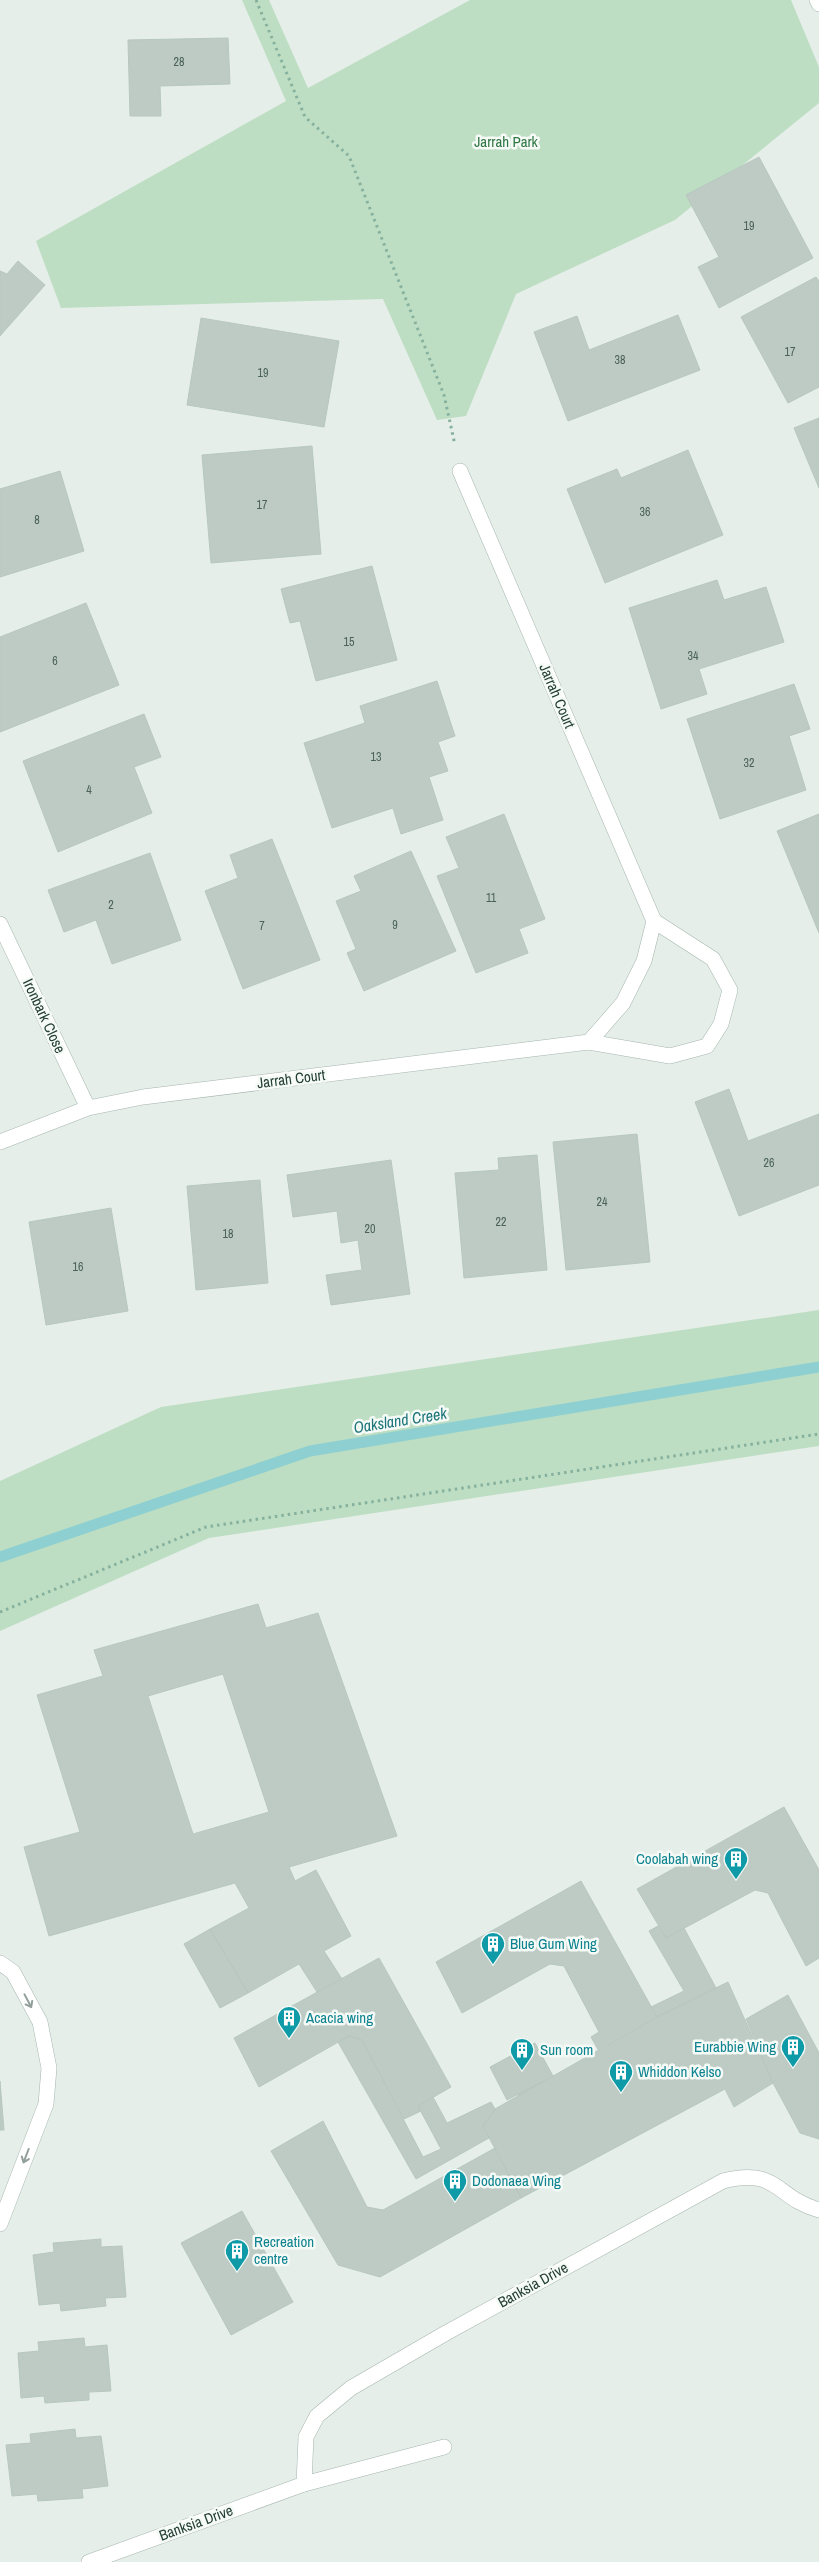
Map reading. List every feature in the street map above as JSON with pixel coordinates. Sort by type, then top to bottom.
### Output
[{"type":"street","points":[[817,0],[819,4]]},
{"type":"street","name":"Jarrah Court","points":[[0,1142],[88,1108],[143,1097],[589,1042],[670,1056],[707,1046],[721,1024],[730,990],[713,959],[654,920],[460,471]]},
{"type":"street","points":[[589,1042],[623,1003],[644,961],[654,920]]},
{"type":"street","name":"Ironbark Close","points":[[0,924],[88,1108]]},
{"type":"street","points":[[0,1963],[13,1972],[40,2022],[49,2068],[46,2104],[0,2224]]},
{"type":"street","name":"Banksia Drive","points":[[304,2484],[306,2437],[318,2416],[351,2388],[446,2333],[723,2181],[742,2176],[763,2178],[782,2188],[795,2202],[819,2210]]},
{"type":"street","name":"Banksia Drive","points":[[89,2562],[304,2484],[444,2447]]},
{"type":"path","points":[[256,0],[305,117],[349,156],[444,395],[460,471]]},
{"type":"path","points":[[0,1612],[206,1526],[819,1434]]},
{"type":"green space","name":"Jarrah Park","points":[[242,0],[269,0],[308,88],[470,0],[791,0],[819,67],[819,103],[675,220],[516,294],[466,416],[437,420],[383,299],[61,308],[36,241],[286,101]]},
{"type":"green space","points":[[819,1310],[819,1446],[209,1538],[0,1631],[0,1481],[161,1407]]},
{"type":"building","points":[[228,38],[230,84],[160,86],[161,116],[130,116],[128,40]]},
{"type":"building","points":[[759,157],[813,258],[719,308],[698,267],[719,257],[686,195]]},
{"type":"building","points":[[18,261],[45,285],[0,336],[0,271],[7,274]]},
{"type":"building","points":[[816,277],[819,281],[819,387],[788,403],[741,317]]},
{"type":"building","points":[[678,315],[700,370],[568,421],[534,332],[577,316],[589,350]]},
{"type":"building","points":[[201,318],[339,341],[324,427],[187,405]]},
{"type":"building","points":[[819,418],[819,488],[794,428]]},
{"type":"building","points":[[312,446],[321,554],[211,563],[202,455]]},
{"type":"building","points":[[688,450],[723,535],[605,583],[567,489],[617,469],[621,478]]},
{"type":"building","points":[[60,471],[84,551],[0,577],[0,489]]},
{"type":"building","points":[[372,566],[397,660],[316,681],[300,621],[290,623],[281,589]]},
{"type":"building","points":[[717,580],[724,600],[766,587],[784,642],[699,669],[707,694],[661,709],[629,608]]},
{"type":"building","points":[[86,603],[119,685],[0,732],[0,637]]},
{"type":"building","points":[[437,681],[455,736],[438,742],[448,771],[429,777],[443,820],[401,834],[393,808],[332,828],[304,743],[365,723],[360,706]]},
{"type":"building","points":[[794,684],[810,729],[789,736],[806,790],[720,819],[687,719]]},
{"type":"building","points":[[144,714],[161,757],[134,767],[152,813],[58,852],[23,761]]},
{"type":"building","points":[[504,814],[545,919],[519,929],[528,953],[476,973],[437,876],[459,868],[446,837]]},
{"type":"building","points":[[819,814],[819,933],[777,831]]},
{"type":"building","points":[[272,839],[320,960],[243,989],[205,891],[238,878],[230,855]]},
{"type":"building","points":[[411,851],[456,951],[364,991],[347,953],[356,949],[336,901],[361,891],[354,876]]},
{"type":"building","points":[[150,853],[181,940],[112,964],[96,920],[64,932],[48,890]]},
{"type":"building","points":[[729,1089],[748,1141],[819,1114],[819,1185],[739,1216],[695,1102]]},
{"type":"building","points":[[637,1134],[650,1262],[566,1270],[553,1142]]},
{"type":"building","points":[[537,1155],[547,1270],[464,1278],[455,1173],[499,1170],[498,1158]]},
{"type":"building","points":[[391,1160],[410,1294],[331,1305],[326,1275],[362,1270],[358,1240],[341,1243],[337,1211],[293,1217],[287,1175]]},
{"type":"building","points":[[260,1180],[268,1283],[196,1290],[187,1186]]},
{"type":"building","points":[[111,1208],[128,1311],[46,1325],[29,1222]]},
{"type":"building","points":[[258,1604],[266,1628],[318,1613],[397,1836],[289,1867],[295,1881],[316,1870],[351,1936],[324,1951],[342,1979],[317,1992],[299,1964],[248,1993],[210,1929],[249,1908],[235,1883],[49,1936],[24,1847],[80,1832],[37,1695],[103,1676],[94,1650]],"holes":[[[223,1674],[269,1812],[193,1834],[148,1696]]]},
{"type":"building","name":"Coolabah wing","points":[[784,1807],[819,1870],[819,1958],[806,1966],[768,1893],[755,1890],[666,1938],[637,1889]]},
{"type":"building","name":"Blue Gum Wing","points":[[581,1881],[657,2017],[599,2051],[591,2037],[599,2032],[564,1966],[550,1964],[462,2013],[436,1962]]},
{"type":"building","points":[[658,1926],[666,1938],[684,1928],[716,1988],[657,2017],[651,2007],[684,1991],[649,1931]]},
{"type":"building","points":[[210,1929],[248,1993],[220,2008],[184,1944]]},
{"type":"building","name":"Acacia wing","points":[[379,1958],[451,2087],[418,2106],[421,2111],[404,2119],[362,2040],[349,2036],[259,2087],[234,2038]]},
{"type":"building","name":"Whiddon Kelso","points":[[728,1982],[773,2083],[734,2107],[725,2089],[521,2198],[483,2126],[495,2109],[657,2017]]},
{"type":"building","name":"Eurabbie Wing","points":[[788,1995],[819,2053],[819,2139],[800,2133],[773,2083],[746,2019]]},
{"type":"building","points":[[349,2036],[362,2040],[423,2157],[441,2149],[418,2106],[433,2097],[447,2123],[491,2102],[495,2109],[483,2126],[489,2138],[416,2179],[338,2042]]},
{"type":"building","name":"Sun room","points":[[535,2043],[553,2076],[507,2100],[490,2067]]},
{"type":"building","points":[[0,2081],[4,2130],[0,2130]]},
{"type":"building","points":[[543,2082],[518,2096],[518,2094]]},
{"type":"building","name":"Dodonaea Wing","points":[[323,2121],[367,2207],[383,2210],[495,2148],[521,2198],[380,2277],[338,2265],[271,2151]]},
{"type":"building","name":"Recreation centre","points":[[242,2211],[293,2302],[231,2335],[181,2243]]},
{"type":"building","points":[[101,2239],[101,2247],[122,2246],[126,2297],[105,2298],[106,2306],[61,2311],[60,2303],[39,2305],[33,2255],[54,2252],[53,2243]]},
{"type":"building","points":[[84,2338],[85,2347],[107,2345],[111,2391],[89,2392],[89,2400],[45,2403],[44,2396],[21,2398],[18,2353],[39,2351],[38,2342]]},
{"type":"building","points":[[75,2429],[76,2438],[101,2436],[108,2486],[82,2489],[83,2498],[38,2501],[37,2494],[12,2496],[6,2445],[31,2443],[30,2434]]},
{"type":"waterway","name":"Oaksland Creek","points":[[0,1557],[310,1451],[819,1367]]},
{"type":"place","name":"Coolabah wing","points":[[736,1880]]},
{"type":"place","name":"Blue Gum Wing","points":[[493,1965]]},
{"type":"place","name":"Acacia wing","points":[[289,2039]]},
{"type":"place","name":"Eurabbie Wing","points":[[793,2068]]},
{"type":"place","name":"Sun room","points":[[522,2071]]},
{"type":"place","name":"Whiddon Kelso","points":[[621,2093]]},
{"type":"place","name":"Dodonaea Wing","points":[[455,2202]]},
{"type":"place","name":"Recreation centre","points":[[237,2272]]}]
